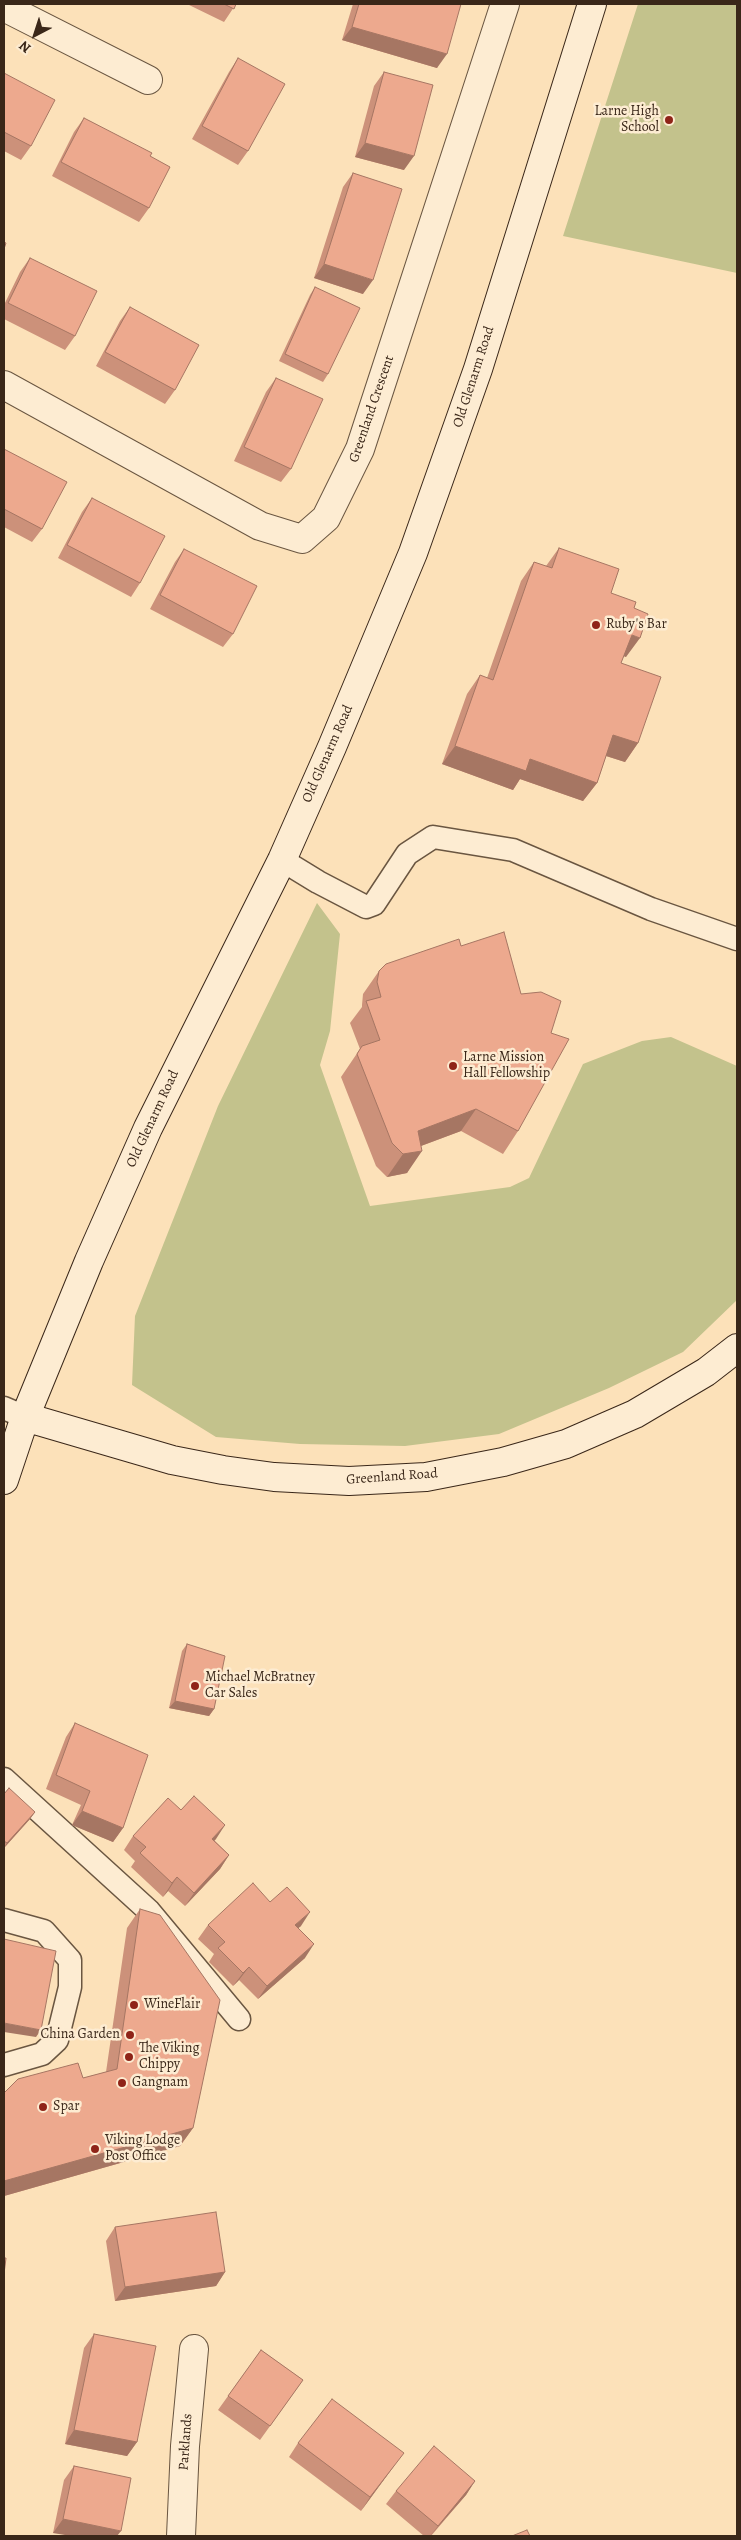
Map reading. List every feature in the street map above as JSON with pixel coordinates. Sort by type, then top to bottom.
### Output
[{"type":"street","name":"Greenland Crescent","points":[[4,386],[260,526],[302,539],[326,518],[360,449],[505,4]]},
{"type":"street","name":"Old Glenarm Road","points":[[4,1480],[14,1412],[66,1315],[148,1128],[282,860],[332,747],[413,553],[478,369],[592,4]]},
{"type":"street","points":[[4,7],[148,80]]},
{"type":"street","name":"Greenland Road","points":[[14,1412],[162,1457],[223,1470],[274,1477],[349,1481],[426,1477],[503,1462],[566,1444],[635,1414],[706,1372],[737,1348]]},
{"type":"street","name":"Parklands","points":[[181,2536],[185,2446],[194,2349]]},
{"type":"lane","points":[[282,860],[318,882],[366,907],[374,904],[407,854],[433,837],[513,850],[651,910],[737,939]]},
{"type":"lane","points":[[4,1779],[149,1911],[240,2019]]},
{"type":"lane","points":[[4,1920],[44,1931],[70,1960],[70,1987],[57,2040],[42,2054],[4,2065]]},
{"type":"shaded area","name":"Larne High School","points":[[638,4],[737,4],[737,273],[563,236]]},
{"type":"shaded area","points":[[317,903],[340,934],[330,1031],[320,1065],[370,1206],[510,1187],[529,1178],[583,1064],[642,1041],[671,1037],[737,1066],[737,1300],[683,1352],[609,1388],[499,1434],[405,1446],[300,1444],[216,1437],[132,1385],[135,1316],[218,1106]]},
{"type":"building","points":[[224,4],[236,4],[234,9]]},
{"type":"building","points":[[359,4],[461,4],[447,54],[352,27]]},
{"type":"building","points":[[238,58],[285,84],[248,151],[202,126]]},
{"type":"building","points":[[384,72],[433,85],[414,156],[365,143]]},
{"type":"building","points":[[4,73],[55,100],[31,146],[4,132]]},
{"type":"building","points":[[84,118],[152,153],[150,156],[170,167],[149,208],[61,162]]},
{"type":"building","points":[[353,173],[402,189],[373,280],[324,264]]},
{"type":"building","points":[[30,258],[97,291],[75,336],[8,303]]},
{"type":"building","points":[[315,287],[360,308],[328,374],[285,354]]},
{"type":"building","points":[[130,307],[199,345],[175,390],[105,352]]},
{"type":"building","points":[[276,378],[323,399],[291,469],[244,447]]},
{"type":"building","points":[[4,449],[67,482],[42,529],[4,509]]},
{"type":"building","points":[[92,498],[165,536],[140,583],[67,545]]},
{"type":"building","points":[[559,548],[619,569],[611,593],[636,602],[634,608],[648,614],[640,638],[632,635],[621,663],[661,677],[638,743],[613,735],[597,783],[530,759],[526,771],[455,746],[480,675],[493,680],[534,562],[552,568]]},
{"type":"building","points":[[184,549],[257,586],[233,634],[160,595]]},
{"type":"building","name":"Larne Mission Hall Fellowship","points":[[504,932],[521,994],[541,992],[561,1001],[551,1033],[569,1039],[518,1131],[476,1109],[418,1131],[422,1151],[403,1154],[392,1143],[357,1054],[362,1046],[380,1040],[366,1001],[381,997],[377,982],[379,971],[386,964],[459,939],[461,946]]},
{"type":"building","name":"Michael McBratney Car Sales","points":[[187,1644],[225,1656],[214,1709],[175,1701]]},
{"type":"building","points":[[75,1723],[148,1755],[123,1828],[82,1811],[90,1791],[56,1775]]},
{"type":"building","points":[[9,1788],[35,1812],[7,1843],[4,1841],[4,1794]]},
{"type":"building","points":[[194,1796],[225,1825],[212,1839],[229,1855],[194,1893],[177,1877],[172,1883],[140,1853],[146,1847],[133,1836],[168,1798],[181,1810]]},
{"type":"building","points":[[253,1883],[270,1902],[287,1887],[310,1912],[295,1925],[314,1944],[267,1986],[249,1967],[243,1973],[218,1948],[225,1942],[208,1925]]},
{"type":"building","points":[[140,1909],[160,1915],[220,2000],[193,2128],[4,2181],[4,2093],[18,2079],[78,2063],[83,2078],[117,2069]]},
{"type":"building","points":[[4,1939],[56,1951],[41,2030],[4,2023]]},
{"type":"building","points":[[216,2212],[225,2272],[125,2287],[115,2227]]},
{"type":"building","points":[[4,2258],[6,2258],[4,2274]]},
{"type":"building","points":[[94,2334],[156,2346],[137,2442],[74,2430]]},
{"type":"building","points":[[261,2350],[303,2380],[270,2426],[228,2396]]},
{"type":"building","points":[[332,2399],[404,2453],[370,2497],[298,2443]]},
{"type":"building","points":[[434,2446],[475,2481],[438,2526],[396,2491]]},
{"type":"building","points":[[74,2466],[131,2478],[121,2531],[63,2519]]},
{"type":"building","points":[[527,2530],[530,2536],[512,2536]]},
{"type":"place","name":"Larne High School","points":[[669,120]]},
{"type":"place","name":"Ruby's Bar","points":[[596,625]]},
{"type":"place","name":"Larne Mission Hall Fellowship","points":[[453,1066]]},
{"type":"place","name":"Michael McBratney Car Sales","points":[[195,1686]]},
{"type":"place","name":"WineFlair","points":[[134,2005]]},
{"type":"place","name":"China Garden","points":[[130,2035]]},
{"type":"place","name":"The Viking Chippy","points":[[129,2057]]},
{"type":"place","name":"Gangnam","points":[[122,2083]]},
{"type":"place","name":"Spar","points":[[43,2107]]},
{"type":"place","name":"Viking Lodge Post Office","points":[[95,2149]]}]
